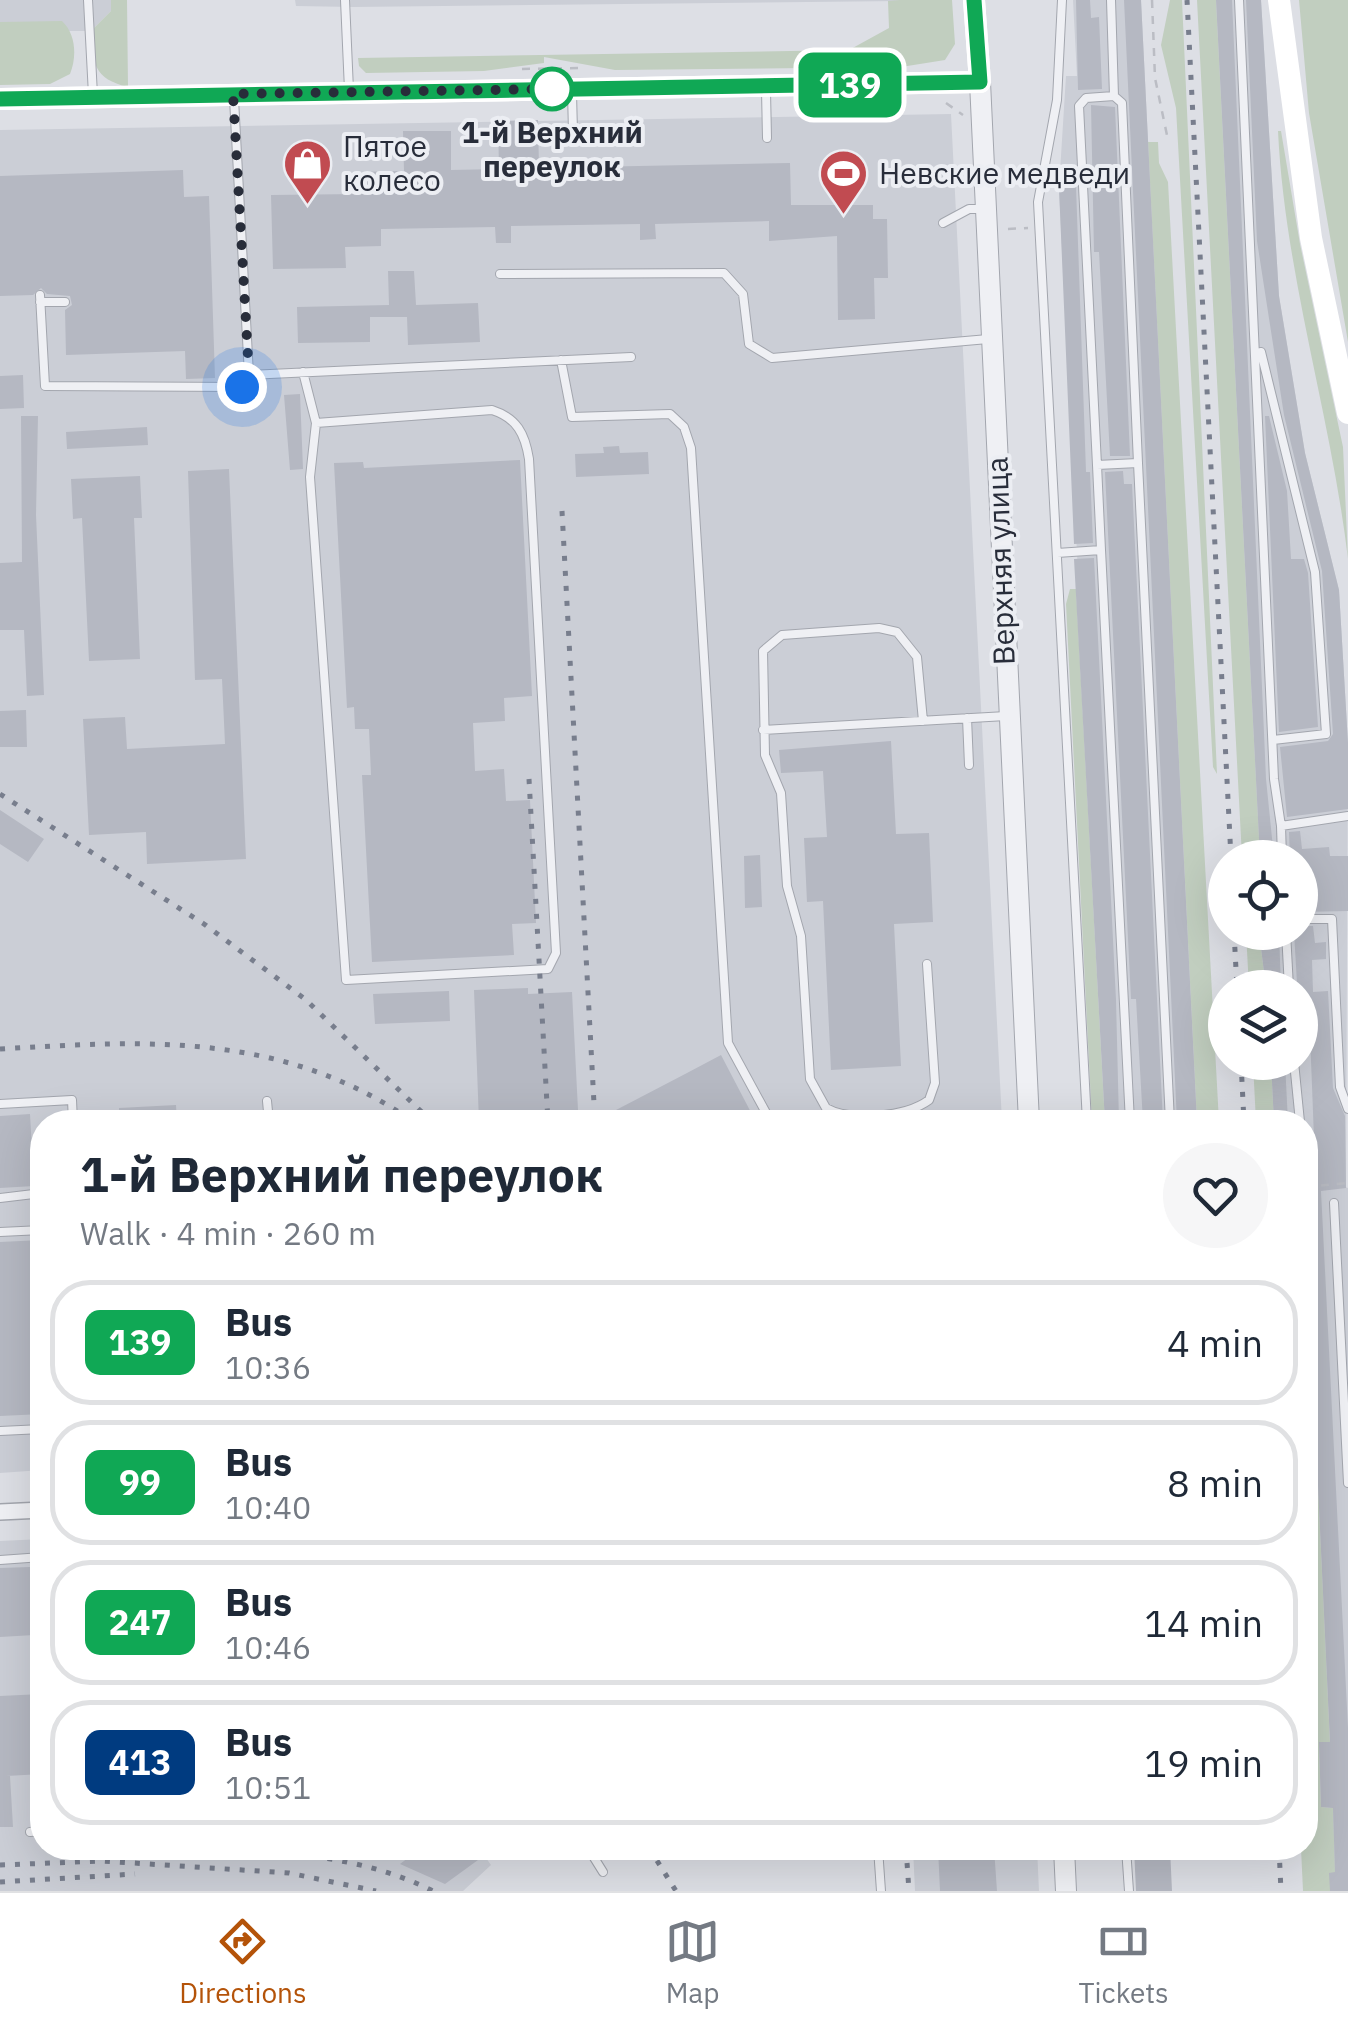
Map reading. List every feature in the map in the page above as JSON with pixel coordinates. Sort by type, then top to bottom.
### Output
[{"type":"main road","name":"Верхняя улица","points":[[974,0],[980,82]]},
{"type":"main road","points":[[1280,0],[1312,238],[1348,413]]},
{"type":"main road","points":[[0,100],[980,82]]},
{"type":"street","name":"Верхняя улица","points":[[980,82],[1006,716],[1027,1110]]},
{"type":"street","points":[[0,1512],[30,1511]]},
{"type":"street","points":[[1065,1860],[1066,1891]]},
{"type":"lane","points":[[88,0],[94,97]]},
{"type":"lane","points":[[345,0],[350,92]]},
{"type":"lane","points":[[1062,0],[1057,100],[1038,202],[1086,1110]]},
{"type":"lane","points":[[1111,0],[1114,96]]},
{"type":"lane","points":[[1239,0],[1281,840]]},
{"type":"lane","points":[[766,86],[767,138]]},
{"type":"lane","points":[[572,89],[574,132]]},
{"type":"lane","points":[[64,302],[40,298],[45,386],[236,390],[249,375],[233,94]]},
{"type":"lane","points":[[1129,1110],[1080,106],[1086,98],[1114,96],[1122,103],[1169,1110]]},
{"type":"lane","points":[[943,223],[968,209],[986,209]]},
{"type":"lane","points":[[500,274],[724,273],[744,294],[749,344],[772,358],[993,338]]},
{"type":"lane","points":[[1257,338],[1315,572],[1326,734],[1273,740]]},
{"type":"lane","points":[[249,375],[630,357]]},
{"type":"lane","points":[[560,360],[572,417],[670,414],[684,427],[691,448],[728,1043],[764,1110]]},
{"type":"lane","points":[[303,372],[316,423],[310,478],[346,980],[548,968],[556,953],[529,459],[522,432],[504,414],[492,410],[316,423]]},
{"type":"lane","points":[[1096,465],[1138,462]]},
{"type":"lane","points":[[1057,553],[1101,550]]},
{"type":"lane","points":[[832,1110],[826,1108],[810,1080],[801,936],[787,886],[781,793],[768,766],[763,730],[760,671],[767,644],[782,635],[879,628],[897,632],[912,647],[920,670],[923,720]]},
{"type":"lane","points":[[763,730],[1006,716]]},
{"type":"lane","points":[[967,718],[968,764]]},
{"type":"lane","points":[[1280,826],[1348,816]]},
{"type":"lane","points":[[1318,919],[1332,919],[1340,1088],[1348,1109]]},
{"type":"lane","points":[[905,1110],[929,1100],[935,1083],[927,964]]},
{"type":"lane","points":[[1296,1080],[1299,1110]]},
{"type":"lane","points":[[0,1104],[72,1100],[73,1110]]},
{"type":"lane","points":[[267,1100],[268,1110]]},
{"type":"lane","points":[[0,1198],[30,1194]]},
{"type":"lane","points":[[1334,1204],[1348,1483]]},
{"type":"lane","points":[[0,1232],[30,1231]]},
{"type":"lane","points":[[0,1431],[30,1430]]},
{"type":"lane","points":[[0,1560],[30,1557]]},
{"type":"lane","points":[[596,1860],[604,1872]]},
{"type":"lane","points":[[879,1860],[881,1891]]},
{"type":"lane","points":[[1127,1860],[1129,1891]]},
{"type":"path","points":[[1152,0],[1155,78],[1168,140]]},
{"type":"path","points":[[936,100],[958,107],[965,117]]},
{"type":"path","points":[[1008,229],[1039,228]]},
{"type":"path","points":[[1318,1186],[1348,1183]]},
{"type":"shaded area","points":[[0,0],[111,0],[111,11],[91,31],[0,31]]},
{"type":"shaded area","points":[[295,0],[900,1],[353,7],[296,6]]},
{"type":"shaded area","points":[[1073,0],[1141,0],[1196,1110],[1104,1110],[1059,188],[1066,76],[1077,76]]},
{"type":"shaded area","points":[[1216,0],[1261,0],[1279,296],[1305,453],[1339,590],[1348,743],[1346,1181],[1318,1184],[1318,1110],[1273,1110],[1272,1080],[1318,1080],[1318,970],[1264,970],[1261,950],[1318,950],[1318,840],[1259,840]]},
{"type":"shaded area","points":[[951,114],[1001,1110],[30,1110],[30,1471],[0,1473],[0,130]]},
{"type":"shaded area","points":[[1339,1185],[1348,1188],[1348,1891],[1330,1891],[1332,1808],[1321,1807],[1319,1742],[1330,1741],[1318,1485],[1318,1189]]},
{"type":"shaded area","points":[[30,1540],[30,1860],[487,1860],[491,1865],[463,1891],[0,1891],[0,1541]]},
{"type":"shaded area","points":[[914,1860],[1038,1860],[1039,1891],[915,1891]]},
{"type":"green space","points":[[111,0],[127,0],[128,87],[102,74],[92,52],[91,31],[111,11]]},
{"type":"green space","points":[[952,0],[955,44],[945,60],[901,67],[615,70],[544,57],[544,63],[484,71],[366,73],[358,58],[849,50],[889,28],[888,1]]},
{"type":"green space","points":[[1170,0],[1182,0],[1217,774],[1213,767],[1176,108],[1161,45]]},
{"type":"green space","points":[[1197,0],[1216,0],[1259,840],[1241,840]]},
{"type":"green space","points":[[1299,0],[1348,0],[1348,342],[1309,113]]},
{"type":"green space","points":[[62,21],[74,46],[70,74],[50,84],[0,85],[0,22]]},
{"type":"green space","points":[[1278,131],[1343,447],[1348,559],[1290,239]]},
{"type":"green space","points":[[1148,142],[1158,142],[1159,163],[1168,182],[1211,970],[1208,1080],[1217,1080],[1218,1110],[1196,1110]]},
{"type":"green space","points":[[1070,589],[1076,589],[1104,1110],[1091,1110],[1066,604]]},
{"type":"green space","points":[[1247,950],[1261,950],[1264,970],[1248,970]]},
{"type":"green space","points":[[1254,1080],[1272,1080],[1273,1110],[1255,1110]]},
{"type":"green space","points":[[1318,1486],[1330,1742],[1319,1743],[1321,1807],[1333,1808],[1335,1872],[1330,1891],[1303,1891],[1302,1860],[1318,1860]]},
{"type":"building","points":[[1076,0],[1090,0],[1091,18],[1099,17],[1102,89],[1078,90]]},
{"type":"building","points":[[1124,0],[1141,0],[1196,1110],[1176,1110]]},
{"type":"building","points":[[1216,0],[1232,0],[1266,779],[1272,840],[1259,840]]},
{"type":"building","points":[[1246,0],[1261,0],[1279,296],[1305,453],[1339,590],[1348,743],[1348,809],[1287,817],[1280,747],[1328,741],[1333,734],[1322,571],[1284,415],[1257,241]]},
{"type":"building","points":[[1091,105],[1115,107],[1130,456],[1110,456],[1099,252],[1094,252]]},
{"type":"building","points":[[538,120],[539,168],[790,163],[791,205],[873,205],[873,219],[887,219],[888,278],[874,278],[875,319],[838,320],[837,236],[769,241],[769,221],[655,224],[656,239],[640,240],[640,224],[511,226],[511,243],[496,243],[495,227],[381,229],[381,246],[345,247],[346,268],[273,269],[271,195],[359,194],[358,172],[404,171],[403,131],[451,131],[451,170],[499,169],[498,121]]},
{"type":"building","points":[[183,170],[184,197],[209,196],[215,378],[186,379],[185,351],[66,355],[65,310],[72,305],[70,296],[47,294],[41,288],[33,295],[0,296],[0,176]]},
{"type":"building","points":[[1076,186],[1086,472],[1090,472],[1093,543],[1074,544],[1059,188]]},
{"type":"building","points":[[388,271],[414,271],[416,305],[478,303],[480,342],[408,345],[407,317],[370,317],[370,342],[298,343],[297,307],[389,305]]},
{"type":"building","points":[[23,375],[24,408],[0,409],[0,376]]},
{"type":"building","points":[[300,394],[303,469],[290,470],[284,395]]},
{"type":"building","points":[[21,416],[38,416],[36,515],[44,695],[27,696],[24,630],[0,630],[0,563],[22,562]]},
{"type":"building","points":[[1265,416],[1269,416],[1287,491],[1291,559],[1304,559],[1308,573],[1318,727],[1279,732]]},
{"type":"building","points":[[147,427],[148,445],[67,449],[66,432]]},
{"type":"building","points":[[619,446],[620,453],[648,452],[649,474],[576,477],[575,454],[604,453],[603,447]]},
{"type":"building","points":[[520,460],[532,696],[504,698],[505,721],[473,723],[475,771],[504,769],[506,801],[530,800],[536,923],[512,924],[514,955],[372,962],[362,775],[371,775],[369,729],[355,729],[354,707],[347,708],[334,463],[363,462],[364,468]]},
{"type":"building","points":[[229,469],[246,859],[147,864],[146,832],[89,835],[83,719],[125,717],[127,749],[225,744],[222,679],[195,680],[188,471]]},
{"type":"building","points":[[1123,471],[1124,484],[1132,484],[1162,1110],[1142,1110],[1136,999],[1131,999],[1105,472]]},
{"type":"building","points":[[140,476],[142,518],[134,518],[140,659],[89,661],[82,518],[73,519],[71,479]]},
{"type":"building","points":[[1094,558],[1119,1110],[1104,1110],[1074,559]]},
{"type":"building","points":[[26,710],[27,747],[0,747],[0,711]]},
{"type":"building","points":[[891,741],[896,834],[929,833],[933,922],[894,924],[901,1066],[831,1070],[823,901],[807,902],[804,838],[827,837],[823,771],[781,773],[779,750]]},
{"type":"building","points":[[0,810],[44,839],[28,862],[0,844]]},
{"type":"building","points":[[1300,831],[1301,840],[1289,840],[1289,832]]},
{"type":"building","points":[[1329,847],[1330,856],[1348,856],[1348,911],[1318,912],[1318,848]]},
{"type":"building","points":[[760,855],[762,907],[745,908],[744,856]]},
{"type":"building","points":[[1326,942],[1326,959],[1312,960],[1312,970],[1296,970],[1295,950],[1318,950],[1318,943]]},
{"type":"building","points":[[1261,950],[1280,950],[1280,970],[1264,970]]},
{"type":"building","points":[[528,988],[528,994],[572,992],[578,1110],[479,1110],[474,990]]},
{"type":"building","points":[[449,991],[450,1021],[375,1024],[373,994]]},
{"type":"building","points":[[1328,991],[1333,1088],[1345,1116],[1346,1188],[1321,1191],[1348,1728],[1348,1891],[1330,1891],[1329,1873],[1335,1872],[1333,1808],[1321,1807],[1319,1742],[1330,1742],[1318,1486],[1318,1110],[1313,1110],[1312,1080],[1318,1080],[1318,992]]},
{"type":"building","points":[[721,1055],[750,1110],[616,1110]]},
{"type":"building","points":[[1272,1080],[1286,1080],[1287,1110],[1273,1110]]},
{"type":"building","points":[[176,1105],[176,1110],[119,1110]]},
{"type":"building","points":[[30,1114],[30,1186],[0,1188],[0,1116]]},
{"type":"building","points":[[30,1241],[30,1415],[0,1416],[0,1242]]},
{"type":"building","points":[[30,1567],[30,1635],[0,1637],[0,1568]]},
{"type":"building","points":[[30,1695],[30,1775],[6,1776],[10,1776],[13,1827],[0,1827],[0,1696]]},
{"type":"building","points":[[405,1860],[478,1860],[445,1884],[400,1864]]},
{"type":"building","points":[[939,1860],[995,1860],[997,1891],[940,1891]]},
{"type":"building","points":[[1135,1860],[1171,1860],[1172,1891],[1136,1891]]},
{"type":"railway","points":[[1187,0],[1230,840]]},
{"type":"railway","points":[[562,511],[594,1110]]},
{"type":"railway","points":[[529,779],[547,1110]]},
{"type":"railway","points":[[0,794],[204,924],[305,999],[420,1110]]},
{"type":"railway","points":[[1235,950],[1236,970]]},
{"type":"railway","points":[[0,1049],[110,1044],[214,1048],[316,1071],[394,1110]]},
{"type":"railway","points":[[1242,1080],[1243,1110]]},
{"type":"railway","points":[[333,1860],[379,1870],[433,1891]]},
{"type":"railway","points":[[657,1860],[676,1891]]},
{"type":"railway","points":[[907,1860],[909,1891]]},
{"type":"railway","points":[[1280,1860],[1281,1891]]},
{"type":"railway","points":[[0,1865],[102,1861],[289,1873],[376,1891]]},
{"type":"railway","points":[[0,1882],[135,1874]]},
{"type":"bus line","name":"139","points":[[0,99],[980,82],[974,0]]},
{"type":"place","name":"1-й Верхний переулок","points":[[552,89]]},
{"type":"place","name":"Пятое колесо","points":[[308,206]]},
{"type":"place","name":"Невские медведи","points":[[844,216]]},
{"type":"route","points":[[242,387],[249,375],[233,94],[552,89]]}]
